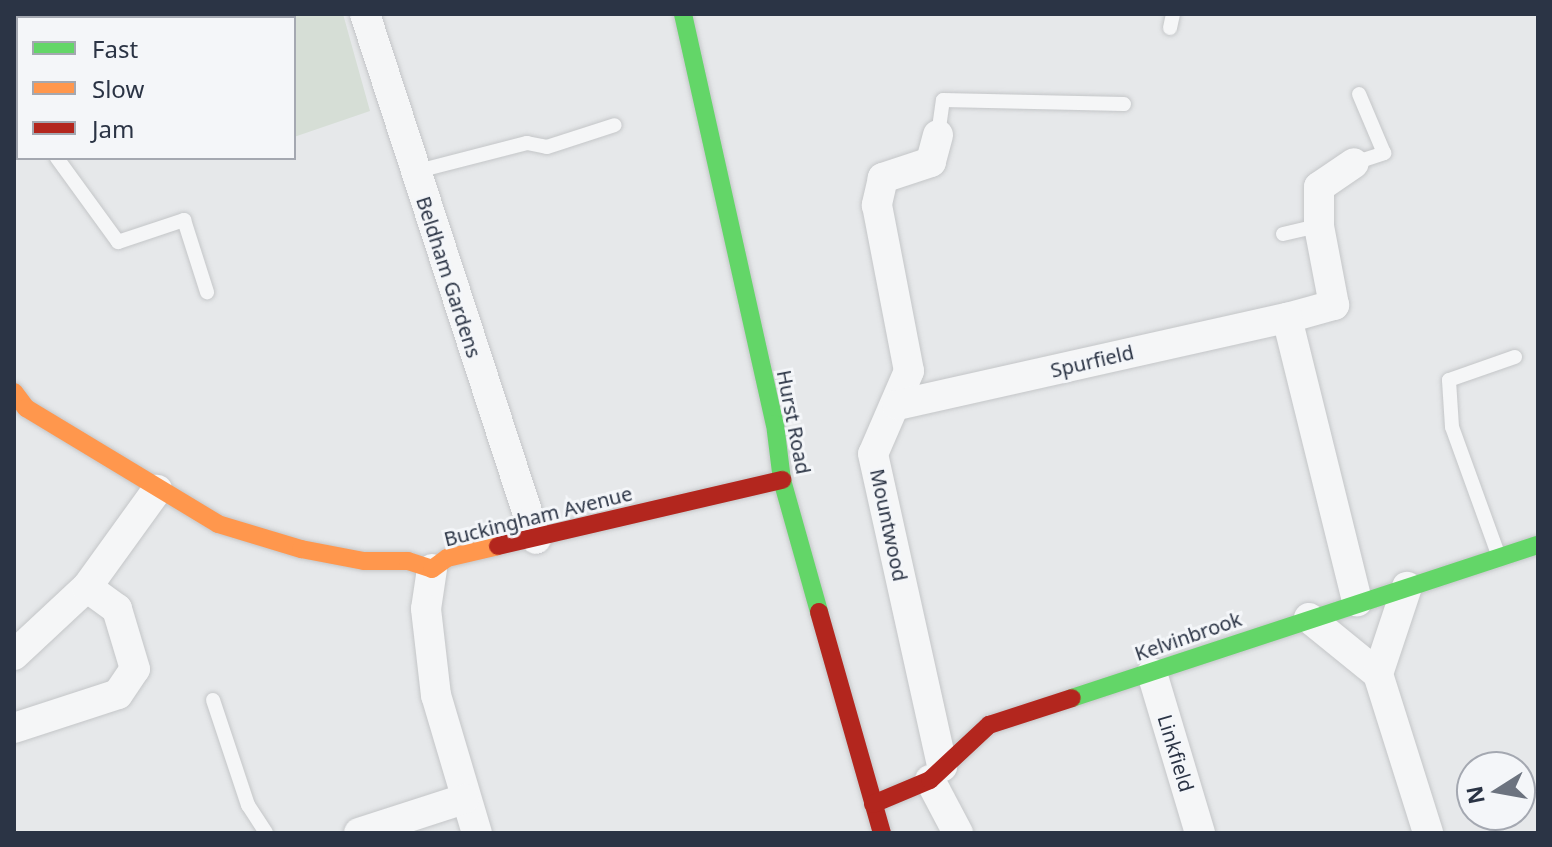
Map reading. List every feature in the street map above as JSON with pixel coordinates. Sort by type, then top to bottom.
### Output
[{"type":"street","name":"Beldham Gardens","points":[[365,14],[536,539]]},
{"type":"street","name":"Hurst Road","points":[[683,14],[775,424],[782,480],[882,833]]},
{"type":"street","name":"Mountwood","points":[[936,773],[873,454],[897,405],[909,371],[877,205],[883,178],[931,162],[938,135]]},
{"type":"street","name":"Spurfield","points":[[897,405],[1334,305],[1319,226],[1319,187],[1354,163]]},
{"type":"street","points":[[1287,318],[1357,601]]},
{"type":"street","name":"Buckingham Avenue","points":[[14,392],[26,408],[157,490],[218,524],[301,549],[364,561],[408,561],[432,569],[447,558],[782,480]]},
{"type":"street","points":[[14,655],[87,587],[157,490]]},
{"type":"street","name":"Kelvinbrook","points":[[873,804],[936,773],[989,725],[1152,673],[1357,601],[1538,545]]},
{"type":"street","points":[[432,569],[426,609],[436,695],[464,799],[477,833]]},
{"type":"street","points":[[14,728],[118,694],[135,669],[117,609],[87,587]]},
{"type":"street","points":[[1378,674],[1407,587]]},
{"type":"street","points":[[1309,618],[1378,674],[1428,833]]},
{"type":"street","name":"Linkfield","points":[[1152,673],[1200,833]]},
{"type":"street","points":[[936,773],[958,833]]},
{"type":"street","points":[[359,833],[464,799]]},
{"type":"lane","points":[[1354,163],[1384,153],[1359,94]]},
{"type":"lane","points":[[938,135],[943,100],[1124,104]]},
{"type":"lane","points":[[414,172],[527,143],[547,147],[615,125]]},
{"type":"lane","points":[[58,160],[118,242],[184,220],[207,292]]},
{"type":"lane","points":[[1283,234],[1319,226]]},
{"type":"lane","points":[[1500,558],[1452,427],[1449,380],[1515,357]]},
{"type":"lane","points":[[213,700],[248,805],[266,833]]},
{"type":"shaded area","points":[[176,14],[343,14],[370,111],[296,136],[296,16]]},
{"type":"traffic: fast","points":[[683,14],[775,424],[782,480],[819,612]]},
{"type":"traffic: fast","points":[[1072,698],[1538,545]]},
{"type":"traffic: slow","points":[[14,392],[26,408],[218,524],[301,549],[364,561],[408,561],[432,569],[447,558],[498,546]]},
{"type":"traffic: jam","points":[[498,546],[782,480]]},
{"type":"traffic: jam","points":[[819,612],[882,833]]},
{"type":"traffic: jam","points":[[873,804],[930,780],[989,725],[1072,698]]}]
